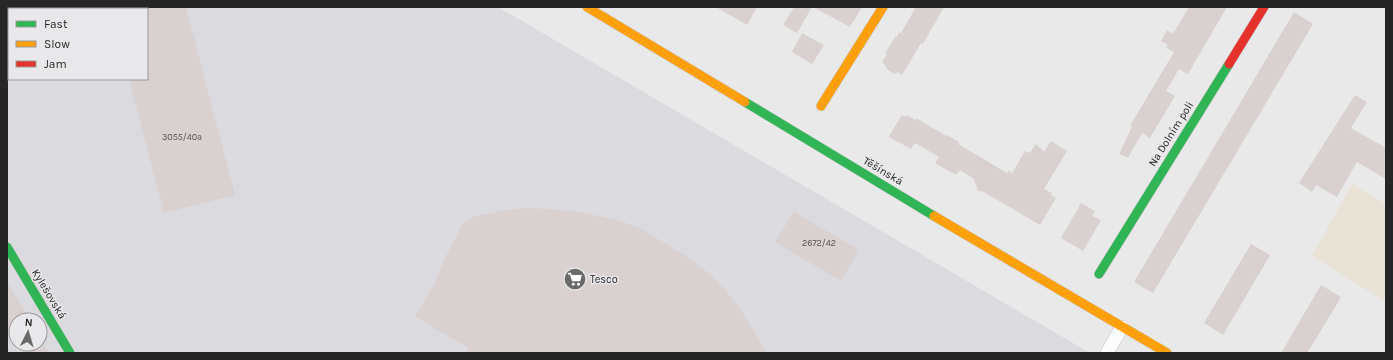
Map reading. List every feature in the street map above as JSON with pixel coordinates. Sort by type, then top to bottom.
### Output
[{"type":"street","name":"Těšínská","points":[[587,7],[951,226],[1167,353]]},
{"type":"street","points":[[821,106],[883,7]]},
{"type":"street","name":"Na Dolním poli","points":[[1099,274],[1264,7]]},
{"type":"street","name":"Kylešovská","points":[[7,247],[70,353]]},
{"type":"street","points":[[1107,353],[1122,327]]},
{"type":"shaded area","points":[[7,7],[498,7],[1090,353],[7,353]]},
{"type":"shaded area","points":[[1352,184],[1386,204],[1386,302],[1312,256]]},
{"type":"building","points":[[186,7],[235,195],[164,213],[129,80],[148,80],[147,8]]},
{"type":"building","points":[[716,7],[757,7],[747,25]]},
{"type":"building","points":[[794,7],[812,7],[797,33],[783,25]]},
{"type":"building","points":[[813,7],[862,7],[850,27]]},
{"type":"building","points":[[916,7],[944,7],[923,44],[921,43],[902,75],[898,72],[894,74],[887,69],[882,62],[887,54],[885,53],[899,32],[901,33]]},
{"type":"building","points":[[1189,7],[1227,7],[1188,74],[1179,69],[1166,91],[1175,96],[1150,138],[1142,133],[1128,158],[1119,154],[1132,127],[1130,126],[1174,52],[1166,48],[1168,45],[1161,41],[1167,30],[1173,34]]},
{"type":"building","points":[[1294,12],[1313,24],[1153,293],[1134,282]]},
{"type":"building","points":[[802,33],[824,45],[812,64],[792,52]]},
{"type":"building","points":[[1355,95],[1367,102],[1351,128],[1386,148],[1386,179],[1357,162],[1337,197],[1316,185],[1312,192],[1299,183]]},
{"type":"building","points":[[902,115],[906,117],[907,115],[915,120],[916,118],[946,136],[947,135],[959,142],[958,144],[1007,173],[1009,170],[1012,173],[1025,151],[1030,153],[1036,144],[1044,152],[1051,141],[1067,151],[1044,189],[1052,193],[1051,195],[1056,198],[1040,225],[982,191],[978,191],[974,179],[960,170],[956,175],[935,163],[939,157],[915,143],[911,149],[891,138],[889,136]]},
{"type":"building","points":[[1081,203],[1095,211],[1092,216],[1101,220],[1083,251],[1061,238]]},
{"type":"building","name":"Tesco","points":[[530,208],[577,211],[620,221],[640,228],[692,260],[713,277],[741,310],[767,353],[465,353],[468,348],[415,316],[436,281],[443,262],[463,223],[475,216],[513,209]]},
{"type":"building","points":[[794,212],[859,250],[841,281],[775,242]]},
{"type":"building","points":[[1251,244],[1270,255],[1223,335],[1204,323]]},
{"type":"building","points":[[7,282],[25,312],[8,312],[8,331]]},
{"type":"building","points":[[1321,285],[1341,297],[1307,353],[1281,353]]},
{"type":"building","points":[[48,351],[49,353],[21,353]]},
{"type":"traffic: fast","points":[[1099,274],[1229,64]]},
{"type":"traffic: fast","points":[[745,102],[934,216]]},
{"type":"traffic: fast","points":[[7,247],[70,353]]},
{"type":"traffic: slow","points":[[587,7],[745,102]]},
{"type":"traffic: slow","points":[[821,106],[883,7]]},
{"type":"traffic: slow","points":[[934,216],[1167,353]]},
{"type":"traffic: jam","points":[[1229,64],[1264,7]]},
{"type":"place","name":"Tesco","points":[[575,279]]}]
